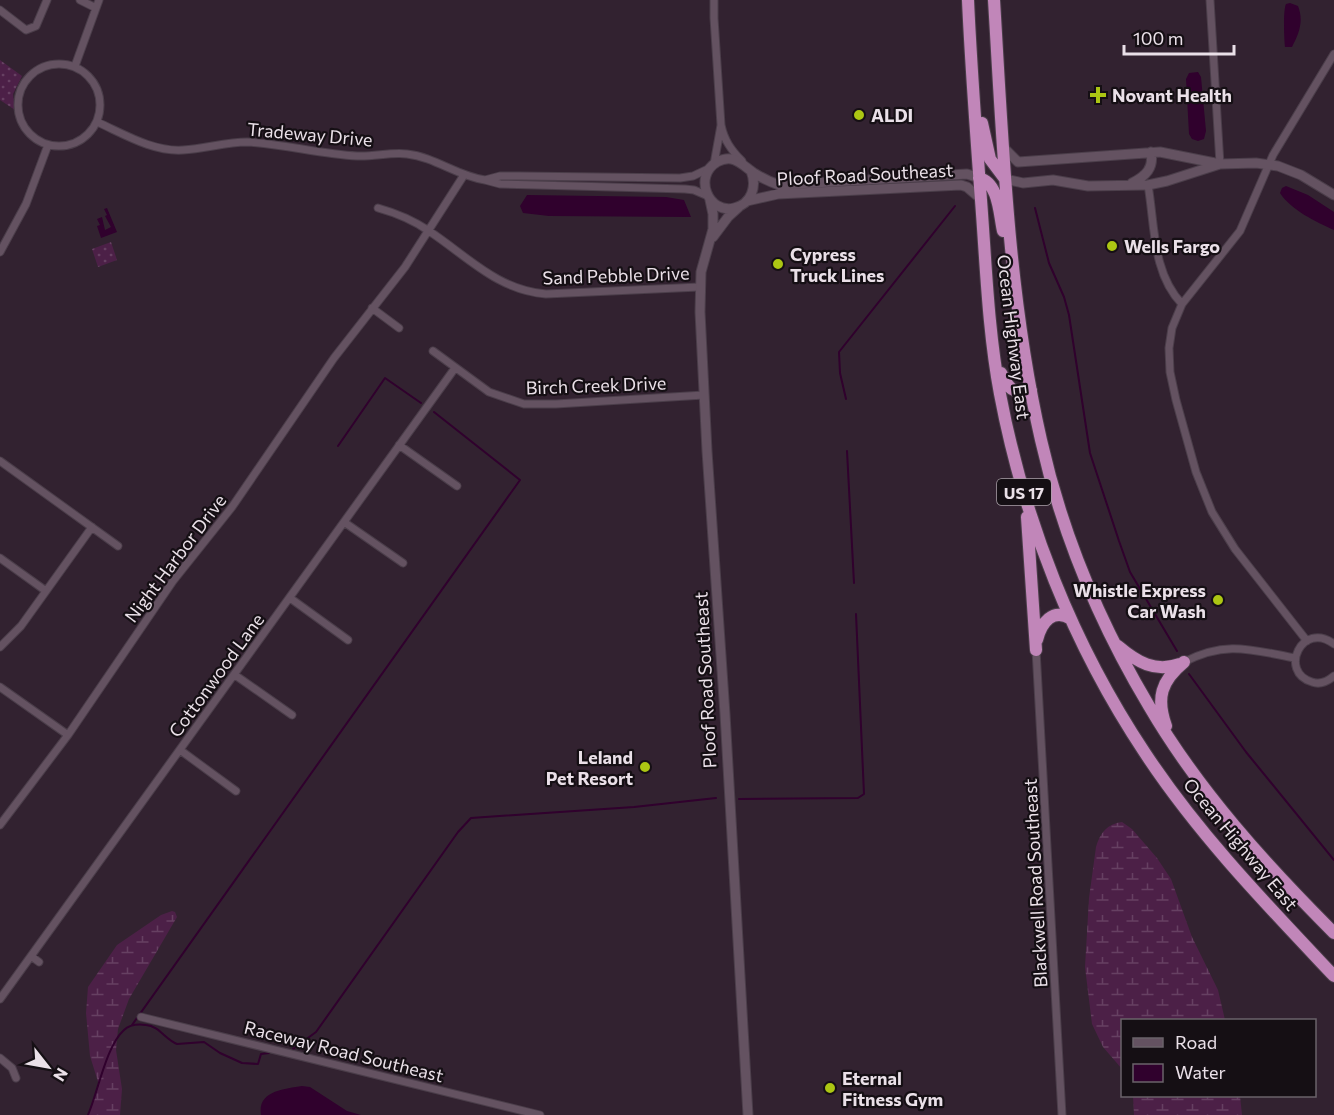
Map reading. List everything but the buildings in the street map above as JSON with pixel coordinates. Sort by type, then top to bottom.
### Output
[{"type":"highway","name":"Ocean Highway East","points":[[968,0],[979,178],[995,361],[1005,417],[1025,495],[1045,555],[1071,619],[1125,720],[1181,804],[1225,859],[1334,976]]},
{"type":"highway","name":"Ocean Highway East","points":[[994,4],[1005,179],[1016,294],[1031,390],[1041,440],[1058,500],[1090,589],[1113,641],[1149,708],[1171,742],[1216,803],[1298,897],[1334,933]]},
{"type":"highway","points":[[972,67],[988,153],[1005,179]]},
{"type":"highway","points":[[979,178],[990,183],[995,192],[1016,294]]},
{"type":"highway","points":[[995,361],[1009,388],[1022,392],[1031,390]]},
{"type":"highway","points":[[1025,495],[1035,650]]},
{"type":"highway","points":[[1035,650],[1041,629],[1050,616],[1059,614],[1071,619]]},
{"type":"highway","points":[[1113,641],[1150,667],[1173,667],[1184,662]]},
{"type":"highway","points":[[1171,742],[1164,721],[1161,698],[1168,676],[1184,662]]},
{"type":"street","points":[[0,10],[26,30],[36,26],[47,0]]},
{"type":"street","points":[[75,66],[97,4],[80,0]]},
{"type":"street","points":[[714,0],[721,125],[724,138],[733,152],[749,168],[754,187],[744,203],[733,209],[724,208],[709,198],[705,182],[712,166],[721,125]]},
{"type":"street","points":[[1210,0],[1220,164]]},
{"type":"street","points":[[1307,640],[1234,549],[1219,526],[1204,494],[1179,411],[1169,362],[1170,337],[1182,304],[1240,231],[1269,164],[1334,54]]},
{"type":"street","points":[[52,64],[75,66],[88,75],[96,85],[101,110],[97,122],[82,140],[60,146],[48,145],[35,139],[22,123],[18,103],[21,89],[28,77],[39,68],[52,64]]},
{"type":"street","name":"Tradeway Drive","points":[[97,122],[134,139],[169,150],[245,142],[356,156],[407,154],[436,162],[464,175],[500,184],[685,189],[694,190],[709,198]]},
{"type":"street","points":[[0,252],[26,204],[48,145]]},
{"type":"street","points":[[1004,148],[1018,162],[1151,152],[1182,155],[1220,164],[1269,164],[1301,175],[1334,195]]},
{"type":"street","points":[[1130,184],[1150,169],[1153,160],[1151,152]]},
{"type":"street","points":[[712,166],[720,161],[734,159],[749,168]]},
{"type":"street","points":[[1005,179],[1023,183],[1053,180],[1088,186],[1148,185],[1220,164]]},
{"type":"street","name":"Tradeway Drive","points":[[485,180],[500,176],[680,178],[693,176],[712,166]]},
{"type":"street","name":"Ploof Road Southeast","points":[[749,168],[769,181],[786,185],[967,174],[979,178]]},
{"type":"street","name":"Night Harbor Drive","points":[[0,825],[68,735],[173,581],[232,507],[314,384],[405,267],[464,175]]},
{"type":"street","name":"Ploof Road Southeast","points":[[709,245],[717,231],[744,203],[778,194],[961,185],[970,189],[981,199]]},
{"type":"street","points":[[1148,185],[1161,269],[1168,288],[1182,304]]},
{"type":"street","name":"Ploof Road Southeast","points":[[709,198],[713,214],[713,229],[699,287],[748,1115]]},
{"type":"street","name":"Sand Pebble Drive","points":[[378,208],[408,218],[430,231],[495,279],[529,292],[546,294],[699,287]]},
{"type":"street","points":[[372,308],[399,328]]},
{"type":"street","name":"Birch Creek Drive","points":[[433,351],[489,392],[524,404],[704,395]]},
{"type":"street","name":"Cottonwood Lane","points":[[0,999],[455,368]]},
{"type":"street","points":[[399,446],[457,486]]},
{"type":"street","points":[[0,461],[118,546]]},
{"type":"street","points":[[344,522],[403,563]]},
{"type":"street","points":[[0,647],[21,626],[92,527]]},
{"type":"street","points":[[0,558],[46,591]]},
{"type":"street","points":[[290,598],[348,640]]},
{"type":"street","points":[[1334,644],[1321,638],[1307,640],[1301,645],[1295,658],[1299,673],[1309,681],[1324,682],[1334,676]]},
{"type":"street","points":[[1184,662],[1205,652],[1226,648],[1248,649],[1295,658]]},
{"type":"street","name":"Blackwell Road Southeast","points":[[1035,650],[1062,1115]]},
{"type":"street","points":[[235,675],[292,715]]},
{"type":"street","points":[[0,687],[68,735]]},
{"type":"street","points":[[180,750],[236,791]]},
{"type":"street","points":[[31,956],[39,962]]},
{"type":"street","name":"Raceway Road Southeast","points":[[141,1017],[540,1115]]},
{"type":"street","points":[[0,1058],[12,1068],[16,1078]]},
{"type":"green space","points":[[0,60],[22,76],[13,94],[15,110],[0,100]]},
{"type":"green space","points":[[111,242],[117,260],[98,267],[92,249]]},
{"type":"green space","points":[[1122,822],[1132,829],[1157,858],[1171,879],[1192,937],[1218,990],[1225,1019],[1121,1019],[1121,1068],[1103,1047],[1092,1024],[1085,967],[1089,898],[1096,847],[1105,830]]},
{"type":"green space","points":[[172,911],[177,917],[129,999],[118,1029],[116,1050],[122,1089],[120,1115],[88,1115],[99,1085],[90,1056],[86,1013],[88,987],[117,945],[161,915]]},
{"type":"green space","points":[[1133,1097],[1240,1097],[1242,1115],[1134,1115]]},
{"type":"water","points":[[1286,4],[1298,6],[1301,22],[1292,47],[1285,47],[1284,12]]},
{"type":"water","points":[[1198,72],[1201,77],[1206,131],[1204,139],[1198,141],[1192,139],[1189,134],[1186,79],[1189,73]]},
{"type":"water","points":[[1286,186],[1308,195],[1334,212],[1334,230],[1291,205],[1280,193]]},
{"type":"water","points":[[527,195],[666,197],[684,200],[691,217],[549,216],[523,213],[520,206]]},
{"type":"water","points":[[107,208],[117,232],[101,238],[97,219],[102,217],[105,230],[111,227],[105,216],[107,215],[104,209]]},
{"type":"water","points":[[310,1087],[347,1111],[361,1115],[261,1115],[261,1107],[267,1096],[280,1090]]},
{"type":"waterway","points":[[846,399],[840,373],[839,352],[955,206]]},
{"type":"waterway","points":[[1035,208],[1049,263],[1069,315],[1090,453],[1130,572],[1177,651]]},
{"type":"waterway","points":[[338,446],[385,378],[421,403]]},
{"type":"waterway","points":[[132,1025],[520,480],[434,412]]},
{"type":"waterway","points":[[847,451],[854,583]]},
{"type":"waterway","points":[[739,799],[858,798],[864,794],[856,614]]},
{"type":"waterway","points":[[1189,674],[1246,752],[1334,860]]},
{"type":"waterway","points":[[293,1049],[316,1032],[458,832],[471,818],[634,807],[716,798]]},
{"type":"waterway","points":[[88,1115],[112,1047],[124,1030],[131,1026],[151,1026],[177,1044],[204,1042],[220,1053],[242,1063],[258,1064],[261,1054],[269,1053]]},
{"type":"place","name":"Novant Health","points":[[1098,95]]},
{"type":"place","name":"ALDI","points":[[859,115]]},
{"type":"place","name":"Wells Fargo","points":[[1112,246]]},
{"type":"place","name":"Cypress Truck Lines","points":[[778,264]]},
{"type":"place","name":"Whistle Express Car Wash","points":[[1218,600]]},
{"type":"place","name":"Leland Pet Resort","points":[[645,767]]},
{"type":"place","name":"Eternal Fitness Gym","points":[[830,1088]]}]
